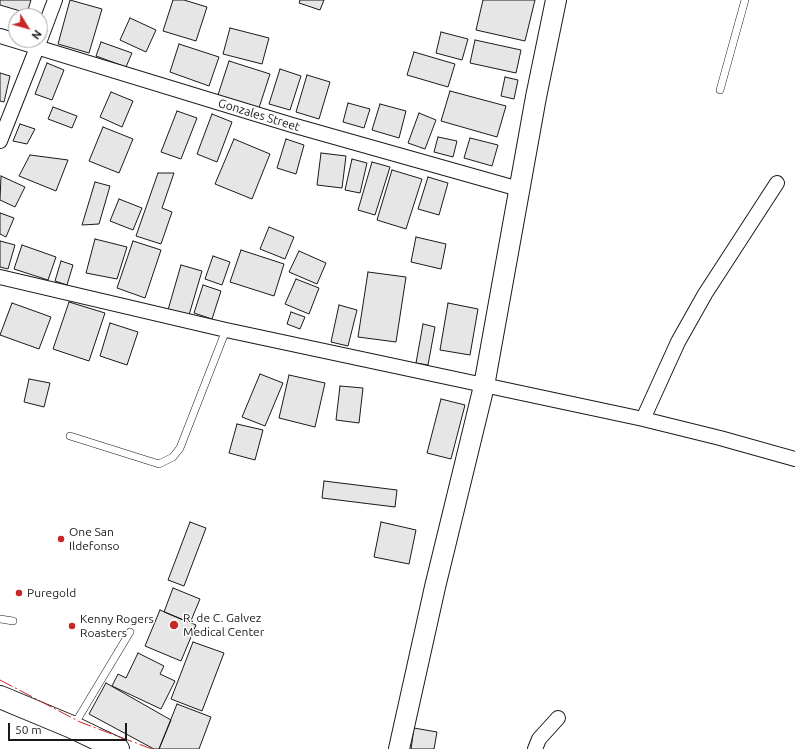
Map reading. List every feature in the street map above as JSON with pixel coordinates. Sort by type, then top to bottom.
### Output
[{"type":"highway","points":[[0,698],[72,726],[118,749]]},
{"type":"street","points":[[48,19],[55,0]]},
{"type":"street","points":[[399,749],[434,587],[484,386],[519,189],[556,0]]},
{"type":"street","name":"Gonzales Street","points":[[48,46],[292,125],[519,189]]},
{"type":"street","points":[[0,141],[37,48]]},
{"type":"street","points":[[643,419],[678,342],[705,294],[744,237],[777,183]]},
{"type":"street","points":[[0,277],[226,330],[643,419],[720,438],[795,459]]},
{"type":"street","points":[[535,749],[539,739],[558,718]]},
{"type":"lane","points":[[720,90],[745,0]]},
{"type":"lane","points":[[70,436],[159,464],[173,457],[180,448],[226,330]]},
{"type":"lane","points":[[0,619],[13,621]]},
{"type":"lane","points":[[72,726],[130,632]]},
{"type":"building","points":[[0,0],[31,0],[29,8],[10,8],[0,5]]},
{"type":"building","points":[[70,0],[102,9],[89,53],[58,44]]},
{"type":"building","points":[[173,0],[184,0],[207,7],[196,41],[163,31]]},
{"type":"building","points":[[300,0],[324,0],[320,10],[299,3]]},
{"type":"building","points":[[483,0],[535,0],[525,41],[476,30]]},
{"type":"building","points":[[130,18],[156,30],[146,52],[120,40]]},
{"type":"building","points":[[230,28],[269,38],[262,64],[223,54]]},
{"type":"building","points":[[441,32],[468,39],[462,60],[436,53]]},
{"type":"building","points":[[475,40],[521,50],[516,73],[470,63]]},
{"type":"building","points":[[101,42],[132,53],[126,67],[96,56]]},
{"type":"building","points":[[179,44],[219,57],[209,86],[170,72]]},
{"type":"building","points":[[414,52],[455,64],[448,87],[407,75]]},
{"type":"building","points":[[229,61],[270,74],[258,111],[217,98]]},
{"type":"building","points":[[47,63],[64,70],[52,100],[35,94]]},
{"type":"building","points":[[280,69],[301,76],[290,110],[269,104]]},
{"type":"building","points":[[0,73],[10,76],[4,102],[0,101]]},
{"type":"building","points":[[307,75],[330,82],[319,119],[296,112]]},
{"type":"building","points":[[505,77],[518,80],[514,99],[501,96]]},
{"type":"building","points":[[450,91],[506,106],[497,137],[441,121]]},
{"type":"building","points":[[111,92],[133,101],[122,127],[100,117]]},
{"type":"building","points":[[348,103],[370,109],[364,128],[343,122]]},
{"type":"building","points":[[380,104],[406,111],[399,138],[372,130]]},
{"type":"building","points":[[53,107],[77,116],[72,128],[48,119]]},
{"type":"building","points":[[177,111],[197,118],[181,159],[161,152]]},
{"type":"building","points":[[419,113],[436,120],[425,149],[408,143]]},
{"type":"building","points":[[212,114],[232,122],[217,162],[197,154]]},
{"type":"building","points":[[20,124],[35,129],[27,144],[13,141]]},
{"type":"building","points":[[103,127],[133,139],[119,173],[89,161]]},
{"type":"building","points":[[438,137],[457,141],[453,157],[434,152]]},
{"type":"building","points":[[470,138],[498,145],[492,166],[464,158]]},
{"type":"building","points":[[234,139],[270,154],[252,199],[215,184]]},
{"type":"building","points":[[286,139],[304,145],[296,174],[277,168]]},
{"type":"building","points":[[321,153],[346,156],[342,188],[317,185]]},
{"type":"building","points":[[30,155],[68,160],[56,191],[19,176]]},
{"type":"building","points":[[352,159],[367,163],[360,193],[345,190]]},
{"type":"building","points":[[372,162],[390,167],[375,215],[358,210]]},
{"type":"building","points":[[392,170],[422,179],[406,229],[377,220]]},
{"type":"building","points":[[158,173],[174,173],[162,208],[172,212],[161,244],[136,236]]},
{"type":"building","points":[[1,176],[25,187],[15,207],[0,200]]},
{"type":"building","points":[[428,177],[448,183],[439,215],[418,209]]},
{"type":"building","points":[[95,182],[110,186],[99,224],[82,225]]},
{"type":"building","points":[[119,199],[142,208],[133,230],[110,221]]},
{"type":"building","points":[[0,213],[14,218],[6,237],[0,234]]},
{"type":"building","points":[[269,227],[294,237],[285,259],[260,249]]},
{"type":"building","points":[[416,237],[446,244],[441,269],[411,262]]},
{"type":"building","points":[[95,239],[127,247],[117,279],[86,273]]},
{"type":"building","points":[[0,241],[15,245],[8,269],[0,267]]},
{"type":"building","points":[[133,241],[161,250],[145,298],[117,288]]},
{"type":"building","points":[[22,245],[56,257],[48,280],[14,269]]},
{"type":"building","points":[[241,250],[284,264],[274,296],[230,282]]},
{"type":"building","points":[[299,251],[326,263],[317,284],[289,272]]},
{"type":"building","points":[[213,256],[230,262],[222,285],[205,279]]},
{"type":"building","points":[[61,261],[73,265],[67,285],[55,281]]},
{"type":"building","points":[[181,265],[202,271],[189,315],[168,310]]},
{"type":"building","points":[[368,272],[406,277],[396,342],[358,337]]},
{"type":"building","points":[[296,279],[319,288],[309,314],[285,304]]},
{"type":"building","points":[[203,285],[221,291],[212,319],[194,313]]},
{"type":"building","points":[[69,302],[105,313],[89,361],[53,349]]},
{"type":"building","points":[[12,303],[51,317],[39,349],[0,335]]},
{"type":"building","points":[[448,303],[478,309],[470,355],[440,350]]},
{"type":"building","points":[[339,305],[357,310],[348,346],[331,342]]},
{"type":"building","points":[[291,312],[305,317],[300,329],[287,324]]},
{"type":"building","points":[[110,323],[138,332],[127,365],[100,356]]},
{"type":"building","points":[[423,324],[435,327],[428,365],[416,363]]},
{"type":"building","points":[[260,374],[283,383],[265,426],[242,417]]},
{"type":"building","points":[[289,375],[325,383],[315,427],[279,418]]},
{"type":"building","points":[[29,379],[50,383],[44,407],[24,402]]},
{"type":"building","points":[[340,386],[363,388],[359,423],[336,420]]},
{"type":"building","points":[[441,399],[465,405],[451,459],[427,453]]},
{"type":"building","points":[[237,424],[263,430],[255,460],[229,453]]},
{"type":"building","points":[[324,481],[397,490],[395,507],[322,498]]},
{"type":"building","points":[[190,522],[206,528],[184,586],[168,580]]},
{"type":"building","points":[[381,522],[416,530],[409,564],[374,557]]},
{"type":"building","points":[[173,588],[200,599],[190,623],[164,612]]},
{"type":"building","points":[[160,610],[196,625],[181,661],[145,646]]},
{"type":"building","points":[[193,642],[224,653],[202,711],[171,699]]},
{"type":"building","points":[[138,653],[164,666],[160,674],[175,681],[161,709],[112,686],[118,674],[126,678]]},
{"type":"building","points":[[106,683],[171,720],[159,749],[154,749],[89,714]]},
{"type":"building","points":[[177,704],[211,717],[199,749],[159,749]]},
{"type":"building","points":[[414,728],[437,732],[434,749],[411,749]]},
{"type":"power","points":[[0,680],[80,722],[152,749]]},
{"type":"place","name":"One San Ildefonso","points":[[61,539]]},
{"type":"place","name":"Puregold","points":[[19,593]]},
{"type":"place","name":"R. de C. Galvez Medical Center","points":[[174,625]]},
{"type":"place","name":"Kenny Rogers Roasters","points":[[72,626]]}]
